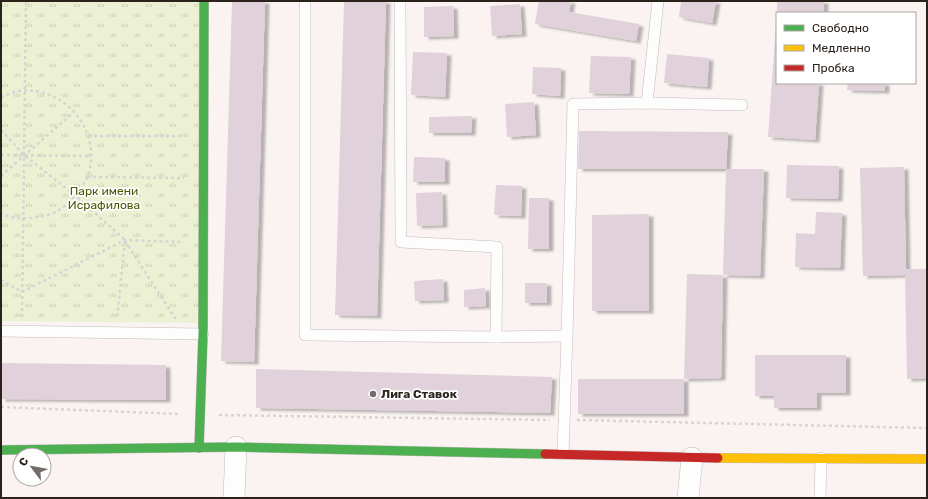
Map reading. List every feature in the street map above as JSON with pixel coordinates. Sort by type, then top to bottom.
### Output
[{"type":"street","points":[[199,448],[203,334],[204,1]]},
{"type":"street","points":[[234,498],[236,447]]},
{"type":"street","points":[[1,450],[236,447],[692,458],[927,459]]},
{"type":"street","points":[[688,498],[692,458]]},
{"type":"lane","points":[[305,1],[304,335],[496,337],[567,336]]},
{"type":"lane","points":[[400,1],[402,242],[497,247],[496,337]]},
{"type":"lane","points":[[647,102],[658,1]]},
{"type":"lane","points":[[563,454],[573,104],[647,102],[742,105]]},
{"type":"lane","points":[[1,331],[203,334]]},
{"type":"lane","points":[[820,498],[821,458]]},
{"type":"path","points":[[21,331],[24,219],[26,1]]},
{"type":"path","points":[[1,96],[18,91],[39,91],[58,98],[75,111],[87,129],[92,150],[90,172],[80,191],[65,207],[46,216],[24,219],[1,213]]},
{"type":"path","points":[[1,176],[75,111]]},
{"type":"path","points":[[1,130],[24,155],[76,196],[124,240],[174,318],[174,334]]},
{"type":"path","points":[[88,136],[189,136]]},
{"type":"path","points":[[1,155],[91,156]]},
{"type":"path","points":[[87,177],[189,178]]},
{"type":"path","points":[[115,333],[124,240]]},
{"type":"path","points":[[22,292],[124,240],[188,242]]},
{"type":"path","points":[[1,280],[22,292]]},
{"type":"path","points":[[1,407],[200,414],[927,428]]},
{"type":"green space","name":"Парк имени Исрафилова","points":[[1,1],[204,1],[207,323],[1,321]]},
{"type":"building","points":[[232,1],[265,1],[254,362],[221,361]]},
{"type":"building","points":[[344,1],[386,1],[377,316],[335,315]]},
{"type":"building","points":[[539,1],[571,1],[569,12],[639,24],[636,41],[535,24]]},
{"type":"building","points":[[681,1],[716,1],[712,23],[679,17]]},
{"type":"building","points":[[777,1],[824,1],[824,12],[777,12]]},
{"type":"building","points":[[520,4],[522,34],[492,36],[490,6]]},
{"type":"building","points":[[453,6],[454,36],[424,37],[424,7]]},
{"type":"building","points":[[776,23],[776,84],[819,84],[815,140],[768,137]]},
{"type":"building","points":[[413,52],[447,53],[445,97],[411,95]]},
{"type":"building","points":[[667,54],[709,58],[707,87],[664,83]]},
{"type":"building","points":[[591,56],[631,57],[629,94],[589,93]]},
{"type":"building","points":[[533,67],[561,68],[560,96],[532,94]]},
{"type":"building","points":[[848,84],[885,84],[885,91],[847,90]]},
{"type":"building","points":[[534,102],[536,135],[507,137],[505,104]]},
{"type":"building","points":[[472,116],[471,133],[429,133],[429,117]]},
{"type":"building","points":[[579,131],[728,132],[726,169],[578,169]]},
{"type":"building","points":[[414,157],[445,158],[445,182],[413,182]]},
{"type":"building","points":[[787,165],[839,166],[838,199],[786,198]]},
{"type":"building","points":[[904,167],[906,269],[927,269],[927,378],[907,379],[905,275],[863,276],[860,168]]},
{"type":"building","points":[[726,169],[764,169],[760,276],[723,275]]},
{"type":"building","points":[[496,185],[522,186],[521,216],[494,215]]},
{"type":"building","points":[[442,192],[443,225],[417,226],[416,193]]},
{"type":"building","points":[[529,198],[549,198],[549,249],[528,249]]},
{"type":"building","points":[[816,212],[842,213],[840,268],[795,267],[796,233],[815,234]]},
{"type":"building","points":[[649,214],[649,311],[592,311],[592,215]]},
{"type":"building","points":[[687,274],[723,275],[721,378],[684,379]]},
{"type":"building","points":[[443,279],[444,300],[415,301],[414,281]]},
{"type":"building","points":[[525,283],[547,283],[547,303],[525,303]]},
{"type":"building","points":[[485,288],[486,306],[464,307],[464,290]]},
{"type":"building","points":[[755,355],[846,355],[846,393],[817,393],[817,408],[774,408],[774,396],[755,396]]},
{"type":"building","points":[[1,363],[166,365],[166,400],[1,399]]},
{"type":"building","points":[[256,369],[552,377],[550,413],[256,408]]},
{"type":"building","points":[[578,379],[684,379],[684,414],[578,414]]},
{"type":"traffic: fast","points":[[199,448],[203,334],[204,1]]},
{"type":"traffic: fast","points":[[1,450],[236,447],[545,454]]},
{"type":"traffic: slow","points":[[718,458],[927,459]]},
{"type":"traffic: jam","points":[[545,454],[718,458]]},
{"type":"place","name":"Лига Ставок","points":[[373,394]]}]
